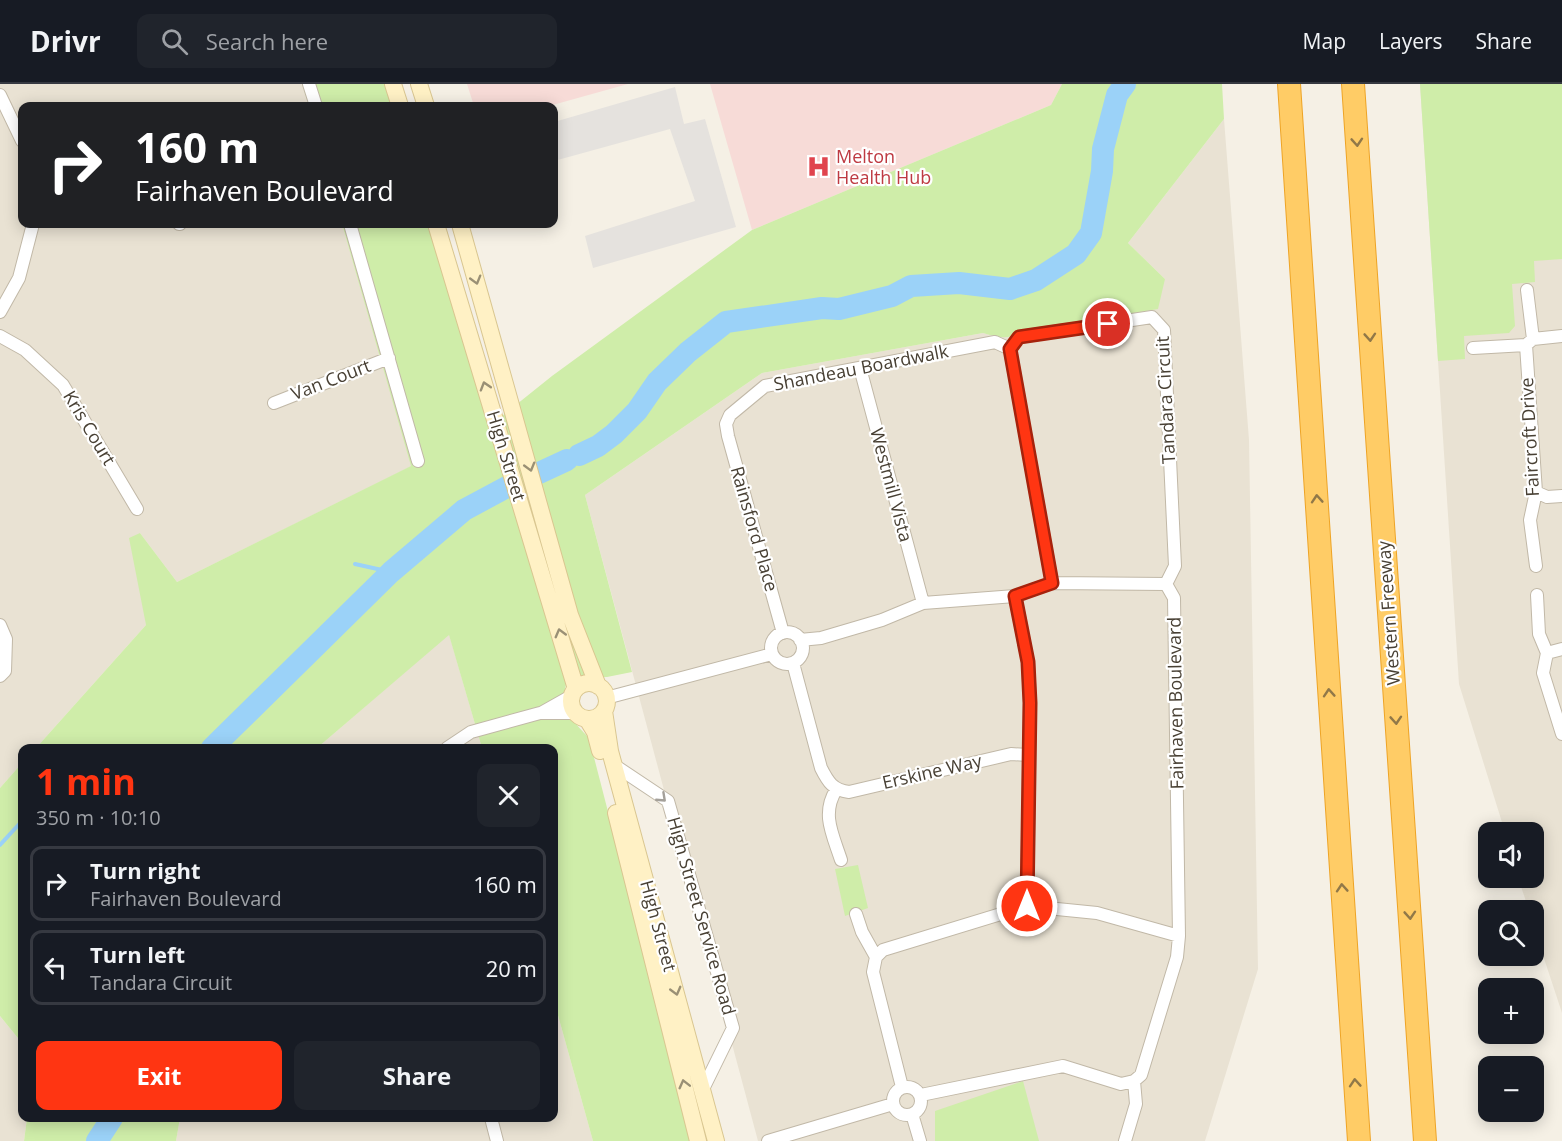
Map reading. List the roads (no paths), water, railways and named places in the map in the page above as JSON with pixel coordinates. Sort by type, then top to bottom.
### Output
[{"type":"highway","points":[[1289,84],[1359,1141]]},
{"type":"highway","name":"Western Freeway","points":[[1353,84],[1425,1141]]},
{"type":"main road","points":[[393,84],[399,102]]},
{"type":"main road","points":[[419,84],[425,102]]},
{"type":"main road","name":"High Street","points":[[437,228],[574,692]]},
{"type":"main road","name":"High Street","points":[[461,228],[570,615],[603,698],[614,765],[716,1141]]},
{"type":"main road","points":[[586,683],[603,698],[599,716],[581,716],[573,707],[574,692],[586,683]]},
{"type":"main road","name":"High Street","points":[[581,716],[596,732],[698,1141]]},
{"type":"street","points":[[309,84],[315,102]]},
{"type":"street","points":[[0,95],[18,133]]},
{"type":"street","points":[[0,312],[19,278],[32,228]]},
{"type":"street","points":[[351,228],[418,461]]},
{"type":"street","name":"Faircroft Drive","points":[[1527,290],[1536,492],[1530,520],[1536,566]]},
{"type":"street","name":"Tandara Circuit","points":[[1010,349],[1019,337],[1152,317],[1164,330],[1175,566],[1166,584]]},
{"type":"street","name":"Kris Court","points":[[0,336],[25,350],[63,385],[137,509]]},
{"type":"street","points":[[1473,348],[1562,336]]},
{"type":"street","name":"Shandeau Boardwalk","points":[[726,424],[730,415],[765,386],[994,342],[1010,349]]},
{"type":"street","points":[[1010,349],[1052,583]]},
{"type":"street","name":"Van Court","points":[[274,403],[389,358]]},
{"type":"street","name":"Westmill Vista","points":[[860,368],[923,603]]},
{"type":"street","name":"Rainsford Place","points":[[726,424],[783,633]]},
{"type":"street","points":[[1536,492],[1547,496],[1562,496]]},
{"type":"street","points":[[800,640],[821,638],[882,620],[923,603],[1015,596],[1052,583],[1166,584]]},
{"type":"street","name":"Fairhaven Boulevard","points":[[1134,1081],[1146,1065],[1177,957],[1179,936],[1174,598],[1166,584]]},
{"type":"street","points":[[1537,595],[1539,634],[1547,653],[1543,673],[1562,734]]},
{"type":"street","points":[[1015,596],[1028,662],[1027,906]]},
{"type":"street","points":[[0,625],[6,639],[5,671],[0,676]]},
{"type":"street","points":[[772,654],[774,639],[783,633],[794,634],[800,640],[802,651],[793,663]]},
{"type":"street","points":[[1547,653],[1562,649]]},
{"type":"street","points":[[603,698],[772,654]]},
{"type":"street","points":[[772,654],[782,663],[793,663]]},
{"type":"street","points":[[793,663],[821,768],[827,781],[836,790],[828,802],[828,811],[841,860]]},
{"type":"street","points":[[453,744],[471,732],[540,713],[574,692]]},
{"type":"street","points":[[540,713],[581,716]]},
{"type":"street","name":"Erskine Way","points":[[836,790],[849,792],[1011,754],[1028,755]]},
{"type":"street","name":"High Street Service Road","points":[[614,765],[669,801],[722,982],[733,1028],[703,1089]]},
{"type":"street","points":[[902,1087],[876,992],[873,972],[876,957],[883,950],[1027,906],[1096,912],[1179,936]]},
{"type":"street","points":[[856,914],[862,932],[876,957]]},
{"type":"street","points":[[921,1095],[1063,1066],[1120,1084],[1134,1081],[1136,1104],[1125,1141]]},
{"type":"street","points":[[902,1087],[913,1087],[921,1095],[920,1109],[912,1114],[901,1113],[893,1104],[893,1096],[902,1087]]},
{"type":"street","points":[[768,1141],[893,1104]]},
{"type":"street","points":[[912,1114],[920,1141]]},
{"type":"street","points":[[492,1122],[497,1141]]},
{"type":"waterway","points":[[579,455],[598,446],[614,434],[637,411],[657,382],[688,352],[726,322],[822,308],[839,309],[892,296],[911,286],[959,283],[1010,289],[1036,280],[1076,254],[1091,233],[1102,171],[1103,149],[1117,95],[1125,84]]},
{"type":"waterway","points":[[539,473],[567,460]]},
{"type":"waterway","points":[[216,744],[391,572],[464,510],[507,487]]},
{"type":"waterway","points":[[355,564],[391,572]]},
{"type":"waterway","points":[[0,845],[18,825]]},
{"type":"waterway","points":[[97,1141],[109,1122]]},
{"type":"place","name":"Melton Health Hub","points":[[818,167]]}]
